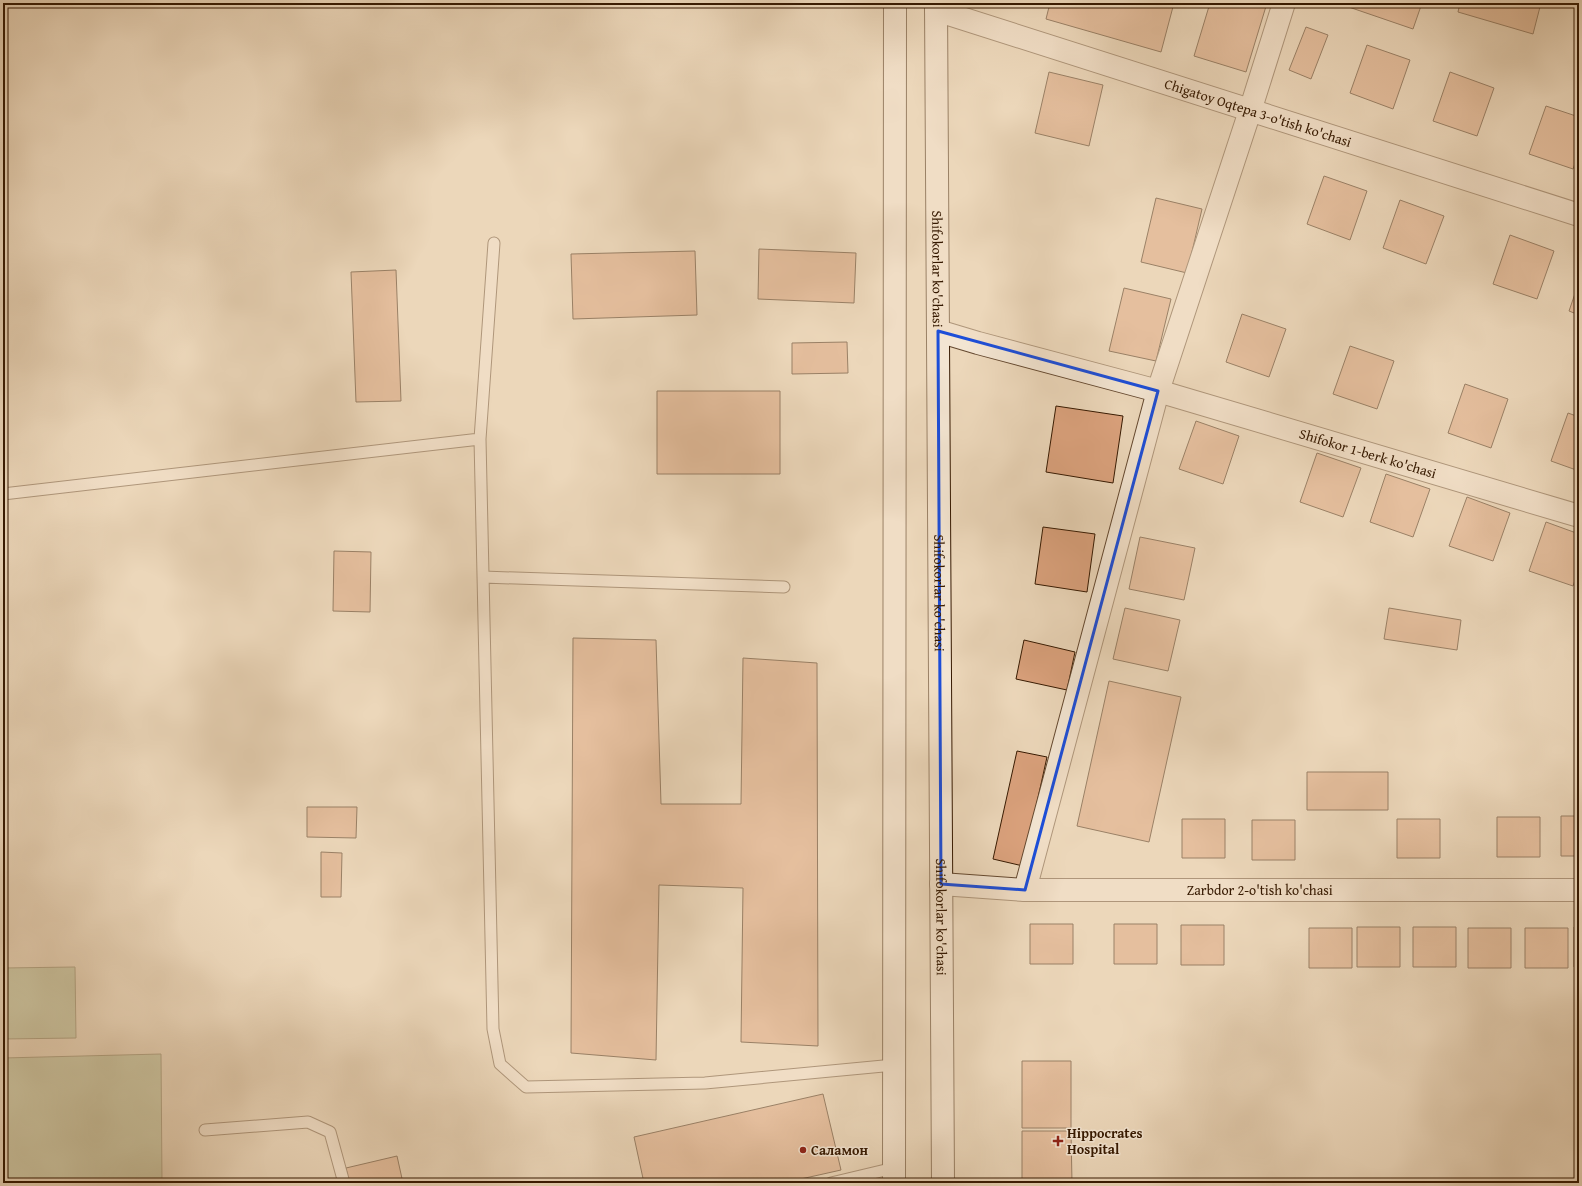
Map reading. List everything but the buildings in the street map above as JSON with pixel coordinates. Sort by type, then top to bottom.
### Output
[{"type":"street","points":[[894,1176],[895,3]]},
{"type":"street","points":[[1025,890],[1158,391],[1284,3]]},
{"type":"street","name":"Chigatoy Oqtepa 3-o'tish ko'chasi","points":[[936,7],[1250,111],[1579,215]]},
{"type":"street","name":"Shifokorlar ko'chasi","points":[[936,7],[943,1183]]},
{"type":"street","name":"Shifokor 1-berk ko'chasi","points":[[938,331],[1158,391],[1579,516]]},
{"type":"street","name":"Zarbdor 2-o'tish ko'chasi","points":[[941,884],[1025,890],[1579,890]]},
{"type":"lane","points":[[494,243],[480,439],[493,1029],[500,1064],[526,1087],[705,1083],[894,1065]]},
{"type":"lane","points":[[3,494],[480,439]]},
{"type":"lane","points":[[483,576],[784,587]]},
{"type":"lane","points":[[205,1130],[308,1122],[330,1132],[344,1183]]},
{"type":"lane","points":[[831,1183],[894,1176]]},
{"type":"highlighted area","points":[[938,331],[1158,391],[1025,890],[941,884]]},
{"type":"green space","points":[[75,967],[76,1038],[3,1039],[3,968]]},
{"type":"green space","points":[[161,1054],[162,1183],[3,1183],[3,1058]]},
{"type":"place","name":"Hippocrates Hospital","points":[[1058,1141]]},
{"type":"place","name":"Саламон","points":[[803,1150]]}]
